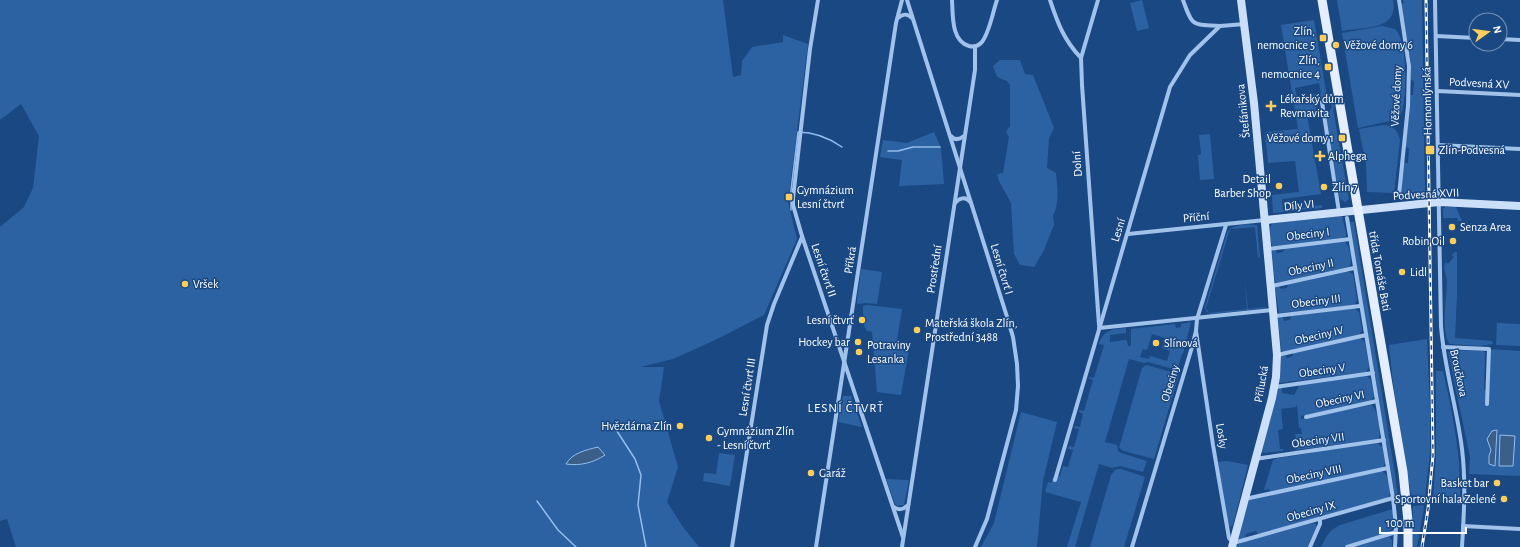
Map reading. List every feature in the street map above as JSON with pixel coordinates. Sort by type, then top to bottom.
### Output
[{"type":"main road","name":"třída Tomáše Bati","points":[[1322,0],[1403,472],[1409,530],[1408,547]]},
{"type":"street","name":"Lesní čtvrť II","points":[[818,0],[810,49],[793,206],[903,537]]},
{"type":"street","name":"Příkrá","points":[[816,547],[897,18],[902,0]]},
{"type":"street","name":"Lesní čtvrť I","points":[[907,0],[951,136],[1013,337],[1016,353],[1018,395],[1015,416],[987,519],[975,547]]},
{"type":"street","points":[[952,0],[953,24],[957,35],[964,44],[975,46],[981,43],[985,36],[997,0]]},
{"type":"street","points":[[1050,0],[1057,22],[1065,39],[1081,58]]},
{"type":"street","name":"Dolní","points":[[1098,0],[1081,58],[1082,99],[1099,328]]},
{"type":"street","points":[[1183,0],[1190,19],[1194,23],[1220,26],[1246,24]]},
{"type":"street","name":"Štefánikova","points":[[1241,0],[1246,24],[1266,220]]},
{"type":"street","name":"Věžové domy","points":[[1399,0],[1409,66],[1408,106],[1399,195]]},
{"type":"street","name":"Hornomlýnská","points":[[1436,0],[1439,202]]},
{"type":"street","points":[[897,18],[903,14],[906,14],[912,18]]},
{"type":"street","name":"Lesní","points":[[1055,480],[1170,87],[1190,55],[1220,26]]},
{"type":"street","points":[[1436,36],[1468,38]]},
{"type":"street","points":[[1508,39],[1520,40]]},
{"type":"street","name":"Prostřední","points":[[902,547],[975,70],[975,46]]},
{"type":"street","name":"Podvesná XV","points":[[1437,91],[1520,95]]},
{"type":"street","points":[[1322,102],[1339,212]]},
{"type":"street","points":[[951,136],[956,139],[964,136]]},
{"type":"street","points":[[1438,144],[1520,149]]},
{"type":"street","points":[[954,203],[963,198],[968,199],[971,203]]},
{"type":"street","name":"Podvesná XVII","points":[[1358,211],[1439,202],[1520,206]]},
{"type":"street","name":"Broučkova","points":[[1439,202],[1440,311],[1443,347],[1456,410],[1465,480],[1462,547]]},
{"type":"street","name":"Díly VI","points":[[1266,220],[1358,211]]},
{"type":"street","points":[[1347,218],[1360,306],[1373,373],[1393,498],[1396,532],[1395,547]]},
{"type":"street","name":"Příční","points":[[1128,234],[1266,220]]},
{"type":"street","name":"Přílucká","points":[[1233,544],[1275,387],[1277,355],[1266,220]]},
{"type":"street","name":"Obeciny","points":[[1132,547],[1196,331],[1197,319],[1226,225]]},
{"type":"street","name":"Lesní čtvrť III","points":[[732,547],[767,325],[802,236]]},
{"type":"street","name":"Obeciny I","points":[[1268,249],[1350,239]]},
{"type":"street","name":"Obeciny II","points":[[1272,286],[1354,268]]},
{"type":"street","name":"Obeciny III","points":[[1274,313],[1360,306]]},
{"type":"street","points":[[1099,328],[1274,313]]},
{"type":"street","name":"Losky","points":[[1196,331],[1229,538],[1233,544]]},
{"type":"street","name":"Obeciny IV","points":[[1277,355],[1366,335]]},
{"type":"street","points":[[1443,347],[1489,349],[1487,404]]},
{"type":"street","name":"Obeciny V","points":[[1275,387],[1373,373]]},
{"type":"street","name":"Obeciny VI","points":[[1306,417],[1377,401]]},
{"type":"street","name":"Obeciny VII","points":[[1255,459],[1384,440]]},
{"type":"street","name":"Obeciny VIII","points":[[1244,499],[1388,468]]},
{"type":"street","name":"Obeciny IX","points":[[1233,544],[1393,498]]},
{"type":"street","points":[[893,506],[900,509],[904,509],[908,506]]},
{"type":"street","points":[[1310,547],[1320,524],[1320,519]]},
{"type":"street","points":[[1463,526],[1520,529]]},
{"type":"street","points":[[1347,547],[1396,532]]},
{"type":"shaded area","points":[[0,0],[723,0],[733,77],[741,75],[742,61],[752,47],[783,42],[783,35],[808,44],[788,202],[797,239],[764,315],[713,341],[673,359],[640,367],[664,367],[659,401],[678,467],[667,502],[683,527],[699,547],[16,547],[7,519],[0,521],[0,227],[24,207],[33,188],[39,136],[21,104],[0,120]]},
{"type":"shaded area","points":[[1142,0],[1149,28],[1137,31],[1130,3]]},
{"type":"shaded area","points":[[1337,0],[1393,0],[1393,10],[1391,17],[1378,26],[1342,31]]},
{"type":"shaded area","points":[[1403,0],[1422,0],[1425,195],[1401,194],[1403,163],[1408,163],[1409,148],[1405,147],[1410,95],[1413,95],[1414,82],[1411,79],[1411,63],[1401,4],[1404,3]]},
{"type":"shaded area","points":[[1314,20],[1327,97],[1310,100],[1311,95],[1321,93],[1319,83],[1295,88],[1297,98],[1307,96],[1309,101],[1314,100],[1317,113],[1307,115],[1321,194],[1282,199],[1283,210],[1322,205],[1322,208],[1273,213],[1272,195],[1299,192],[1295,161],[1268,163],[1265,132],[1298,129],[1281,25]]},
{"type":"shaded area","points":[[1382,26],[1395,29],[1399,35],[1402,45],[1405,68],[1404,103],[1401,114],[1394,120],[1358,128],[1342,33]]},
{"type":"shaded area","points":[[1000,60],[1020,60],[1025,74],[1033,75],[1054,128],[1049,138],[1047,168],[1056,173],[1057,205],[1053,215],[1054,225],[1043,252],[1034,267],[1020,265],[1014,254],[1011,203],[999,181],[997,174],[1003,173],[1009,137],[1006,132],[1010,126],[1010,85],[1007,81],[997,77],[993,66]]},
{"type":"shaded area","points":[[1333,98],[1335,108],[1333,109],[1349,199],[1345,202],[1340,199],[1339,194],[1337,195],[1325,118],[1332,107],[1329,101],[1325,99]]},
{"type":"shaded area","points":[[1383,125],[1390,126],[1394,129],[1400,140],[1394,193],[1367,192],[1366,165],[1359,129]]},
{"type":"shaded area","points":[[934,132],[941,148],[944,184],[899,186],[902,160],[880,157],[883,140],[907,143]]},
{"type":"shaded area","points":[[1210,134],[1214,179],[1200,180],[1198,155],[1201,154],[1199,135]]},
{"type":"shaded area","points":[[1445,207],[1456,207],[1462,221],[1458,221],[1457,218],[1443,218],[1443,209]]},
{"type":"shaded area","points":[[1342,216],[1346,236],[1342,238],[1273,247],[1270,238],[1270,231],[1273,223]]},
{"type":"shaded area","points":[[1354,222],[1395,474],[1398,500],[1396,501],[1349,223]]},
{"type":"shaded area","points":[[1257,225],[1260,258],[1258,257],[1255,227],[1231,229],[1229,232],[1206,308],[1209,313],[1205,307],[1227,233],[1229,230],[1236,226]]},
{"type":"shaded area","points":[[1344,241],[1348,246],[1350,254],[1351,261],[1349,267],[1276,283],[1273,250],[1276,250],[1277,253],[1283,252],[1286,248]]},
{"type":"shaded area","points":[[1457,252],[1457,295],[1455,338],[1492,341],[1493,344],[1480,346],[1450,344],[1448,342],[1445,327],[1447,280],[1444,266],[1446,262],[1448,264],[1454,257],[1452,255]]},
{"type":"shaded area","points":[[861,269],[882,272],[877,304],[857,304]]},
{"type":"shaded area","points":[[1347,271],[1353,274],[1357,300],[1354,305],[1279,313],[1275,288],[1278,285],[1281,289],[1287,288],[1288,284]]},
{"type":"shaded area","points":[[1245,280],[1248,309],[1266,308],[1211,314],[1209,313],[1247,309]]},
{"type":"shaded area","points":[[867,305],[902,309],[896,346],[909,349],[901,395],[877,392],[872,332],[867,331],[863,324],[863,306]]},
{"type":"shaded area","points":[[1354,308],[1359,312],[1362,330],[1359,335],[1283,352],[1281,350],[1278,318],[1282,316],[1284,321],[1290,320],[1291,316]]},
{"type":"shaded area","points":[[1191,322],[1183,354],[1177,370],[1148,362],[1144,363],[1129,359],[1105,442],[1117,445],[1118,451],[1121,453],[1147,461],[1143,472],[1120,466],[1112,468],[1099,464],[1075,547],[1067,547],[1081,502],[1045,492],[1048,482],[1051,483],[1053,477],[1060,476],[1063,466],[1068,467],[1073,450],[1068,449],[1069,446],[1074,447],[1079,429],[1074,428],[1075,426],[1080,427],[1083,414],[1079,412],[1079,410],[1084,411],[1093,380],[1089,377],[1094,378],[1104,345],[1099,344],[1101,339],[1109,331],[1126,328],[1126,333],[1110,335],[1110,342],[1126,340],[1128,346],[1131,346],[1131,329],[1175,324],[1176,328],[1181,327],[1181,324]],"holes":[[[1152,334],[1165,338],[1162,348],[1170,351],[1167,361],[1150,356],[1149,359],[1140,357],[1143,349],[1147,350]]]},
{"type":"shaded area","points":[[1497,323],[1520,324],[1520,346],[1496,345]]},
{"type":"shaded area","points":[[1359,338],[1365,343],[1369,367],[1366,372],[1279,383],[1281,356],[1285,355],[1287,358],[1293,356],[1293,353]]},
{"type":"shaded area","points":[[1427,339],[1430,453],[1425,497],[1411,495],[1393,383],[1389,345]]},
{"type":"shaded area","points":[[1489,349],[1520,351],[1520,476],[1469,474],[1470,457],[1448,352],[1454,350],[1483,351],[1485,353],[1484,390],[1487,390]]},
{"type":"shaded area","points":[[1146,365],[1179,374],[1154,459],[1124,451],[1119,448],[1142,368]]},
{"type":"shaded area","points":[[1436,371],[1443,371],[1453,421],[1460,471],[1460,505],[1433,501],[1436,454]]},
{"type":"shaded area","points":[[1366,375],[1371,380],[1374,396],[1371,401],[1301,416],[1301,419],[1371,405],[1376,411],[1379,421],[1380,431],[1378,439],[1295,450],[1298,448],[1295,434],[1302,434],[1301,428],[1299,428],[1297,404],[1296,407],[1281,409],[1283,429],[1278,430],[1280,449],[1283,449],[1283,451],[1263,453],[1262,451],[1278,387],[1282,387],[1282,393],[1294,395],[1300,384]]},
{"type":"shaded area","points":[[843,396],[851,396],[862,427],[838,422]]},
{"type":"shaded area","points":[[1021,412],[1057,422],[1043,481],[1037,547],[981,547],[994,523]]},
{"type":"shaded area","points":[[1497,430],[1495,466],[1489,464],[1491,450],[1487,439],[1492,431]]},
{"type":"shaded area","points":[[1500,435],[1515,436],[1513,466],[1499,466]]},
{"type":"shaded area","points":[[1377,443],[1383,447],[1385,463],[1383,467],[1271,492],[1269,489],[1264,490],[1273,460],[1312,453],[1313,451]]},
{"type":"shaded area","points":[[598,447],[605,455],[600,458],[581,464],[566,464],[572,457],[584,451]]},
{"type":"shaded area","points":[[719,453],[735,455],[730,486],[703,481],[704,473],[716,474]]},
{"type":"shaded area","points":[[1227,461],[1248,465],[1233,525],[1230,527],[1228,525],[1218,462]]},
{"type":"shaded area","points":[[1116,469],[1121,469],[1145,477],[1124,547],[1090,547],[1111,475]]},
{"type":"shaded area","points":[[1381,471],[1384,472],[1388,479],[1390,491],[1388,498],[1258,534],[1256,531],[1246,534],[1245,538],[1238,538],[1248,501],[1250,500]]},
{"type":"shaded area","points":[[886,479],[909,480],[904,505],[898,506],[895,504]]},
{"type":"shaded area","points":[[1423,505],[1424,508],[1417,547],[1412,547],[1413,506]]},
{"type":"shaded area","points":[[1393,509],[1393,527],[1389,532],[1342,547],[1321,547],[1328,534],[1336,527]]},
{"type":"shaded area","points":[[1313,523],[1316,524],[1317,528],[1309,547],[1235,547],[1242,542]]},
{"type":"shaded area","points":[[1389,536],[1392,540],[1392,547],[1351,547]]},
{"type":"waterway","points":[[791,210],[791,190],[798,132],[821,136],[842,147]]},
{"type":"waterway","points":[[888,151],[898,151],[913,147],[940,147]]},
{"type":"waterway","points":[[615,428],[635,459],[641,475],[638,505],[646,547]]},
{"type":"waterway","points":[[537,501],[558,530],[576,547]]},
{"type":"railway","points":[[1422,547],[1428,509],[1433,455],[1426,0]]},
{"type":"place","name":"Zlín, nemocnice 5","points":[[1323,38]]},
{"type":"place","name":"Věžové domy 6","points":[[1336,45]]},
{"type":"place","name":"Zlín, nemocnice 4","points":[[1328,67]]},
{"type":"place","name":"Lékařský dům Revmavita","points":[[1271,106]]},
{"type":"place","name":"Věžové domy 1","points":[[1342,138]]},
{"type":"place","name":"Zlín-Podvesná","points":[[1430,150]]},
{"type":"place","name":"Alphega","points":[[1320,156]]},
{"type":"place","name":"Detail Barber Shop","points":[[1279,186]]},
{"type":"place","name":"Zlín 7","points":[[1324,187]]},
{"type":"place","name":"Gymnázium Lesní čtvrť","points":[[789,197]]},
{"type":"place","name":"Senza Area","points":[[1452,227]]},
{"type":"place","name":"Robin Oil","points":[[1453,241]]},
{"type":"place","name":"Lidl","points":[[1402,272]]},
{"type":"place","name":"Vršek","points":[[185,284]]},
{"type":"place","name":"Lesní čtvrť","points":[[862,320]]},
{"type":"place","name":"Mateřská škola Zlín, Prostřední 3488","points":[[917,330]]},
{"type":"place","name":"Hockey bar","points":[[858,342]]},
{"type":"place","name":"Slínová","points":[[1156,343]]},
{"type":"place","name":"Potraviny Lesanka","points":[[859,352]]},
{"type":"place","name":"Hvězdárna Zlín","points":[[680,426]]},
{"type":"place","name":"Gymnázium Zlín - Lesní čtvrť","points":[[709,438]]},
{"type":"place","name":"Garáž","points":[[811,473]]},
{"type":"place","name":"Basket bar","points":[[1497,483]]},
{"type":"place","name":"Sportovní hala Zelené","points":[[1504,499]]},
{"type":"district","name":"LESNÍ ČTVRŤ","points":[[846,408]]}]
